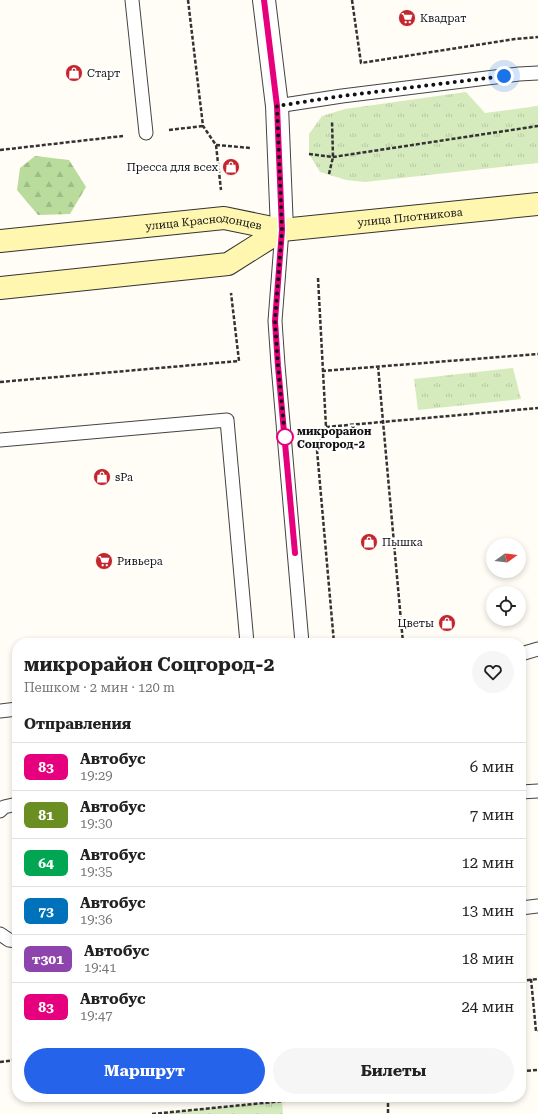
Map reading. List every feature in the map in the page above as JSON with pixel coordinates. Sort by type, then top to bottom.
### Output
[{"type":"main road","name":"улица Плотникова","points":[[282,230],[538,204]]},
{"type":"main road","name":"улица Краснодонцев","points":[[0,241],[224,218],[282,230]]},
{"type":"main road","name":"улица Краснодонцев","points":[[0,288],[228,264],[282,230]]},
{"type":"street","points":[[264,0],[277,106],[282,230]]},
{"type":"lane","points":[[132,0],[146,133]]},
{"type":"lane","points":[[277,106],[342,96],[519,74],[538,73]]},
{"type":"lane","points":[[282,230],[275,321],[302,638]]},
{"type":"lane","points":[[0,440],[227,420],[247,638]]},
{"type":"lane","points":[[526,653],[538,649]]},
{"type":"lane","points":[[0,711],[12,710]]},
{"type":"lane","points":[[526,792],[538,791]]},
{"type":"lane","points":[[0,812],[4,807],[12,805]]},
{"type":"lane","points":[[526,907],[538,906]]},
{"type":"lane","points":[[0,934],[12,940]]},
{"type":"path","points":[[188,0],[203,126],[216,145],[221,195]]},
{"type":"path","points":[[352,0],[361,63],[515,39],[538,37]]},
{"type":"path","points":[[0,150],[203,126]]},
{"type":"path","points":[[309,154],[333,156],[538,126]]},
{"type":"path","points":[[216,145],[252,148]]},
{"type":"path","points":[[318,278],[326,427],[317,450],[334,638]]},
{"type":"path","points":[[0,382],[239,361],[231,294]]},
{"type":"path","points":[[322,371],[538,354]]},
{"type":"path","points":[[378,366],[403,638]]},
{"type":"path","points":[[326,427],[538,408]]},
{"type":"path","points":[[531,979],[536,1031],[538,1031]]},
{"type":"path","points":[[526,980],[538,979]]},
{"type":"path","points":[[0,1062],[12,1061]]},
{"type":"path","points":[[526,1071],[538,1070]]},
{"type":"path","points":[[152,1114],[273,1102]]},
{"type":"path","points":[[388,1102],[388,1114]]},
{"type":"green space","points":[[466,92],[485,113],[538,106],[538,163],[365,182],[346,180],[320,172],[309,154],[309,134],[322,116],[345,109]]},
{"type":"green space","points":[[35,156],[69,160],[86,187],[70,214],[38,215],[17,190],[20,168]]},
{"type":"green space","points":[[513,368],[521,399],[418,410],[414,379]]},
{"type":"green space","points":[[282,1102],[283,1114],[153,1114]]},
{"type":"bus line","name":"83","points":[[264,0],[277,106],[282,230],[275,321],[295,553]]},
{"type":"place","name":"Квадрат","points":[[407,18]]},
{"type":"place","name":"Старт","points":[[74,73]]},
{"type":"place","name":"Пресса для всех","points":[[231,167]]},
{"type":"place","name":"микрорайон Соцгород-2","points":[[285,437]]},
{"type":"place","name":"sPa","points":[[102,477]]},
{"type":"place","name":"Пышка","points":[[369,542]]},
{"type":"place","name":"Ривьера","points":[[104,561]]},
{"type":"place","name":"Цветы","points":[[447,623]]},
{"type":"route","points":[[285,437],[275,321],[282,230],[277,106],[342,96],[504,76]]}]
